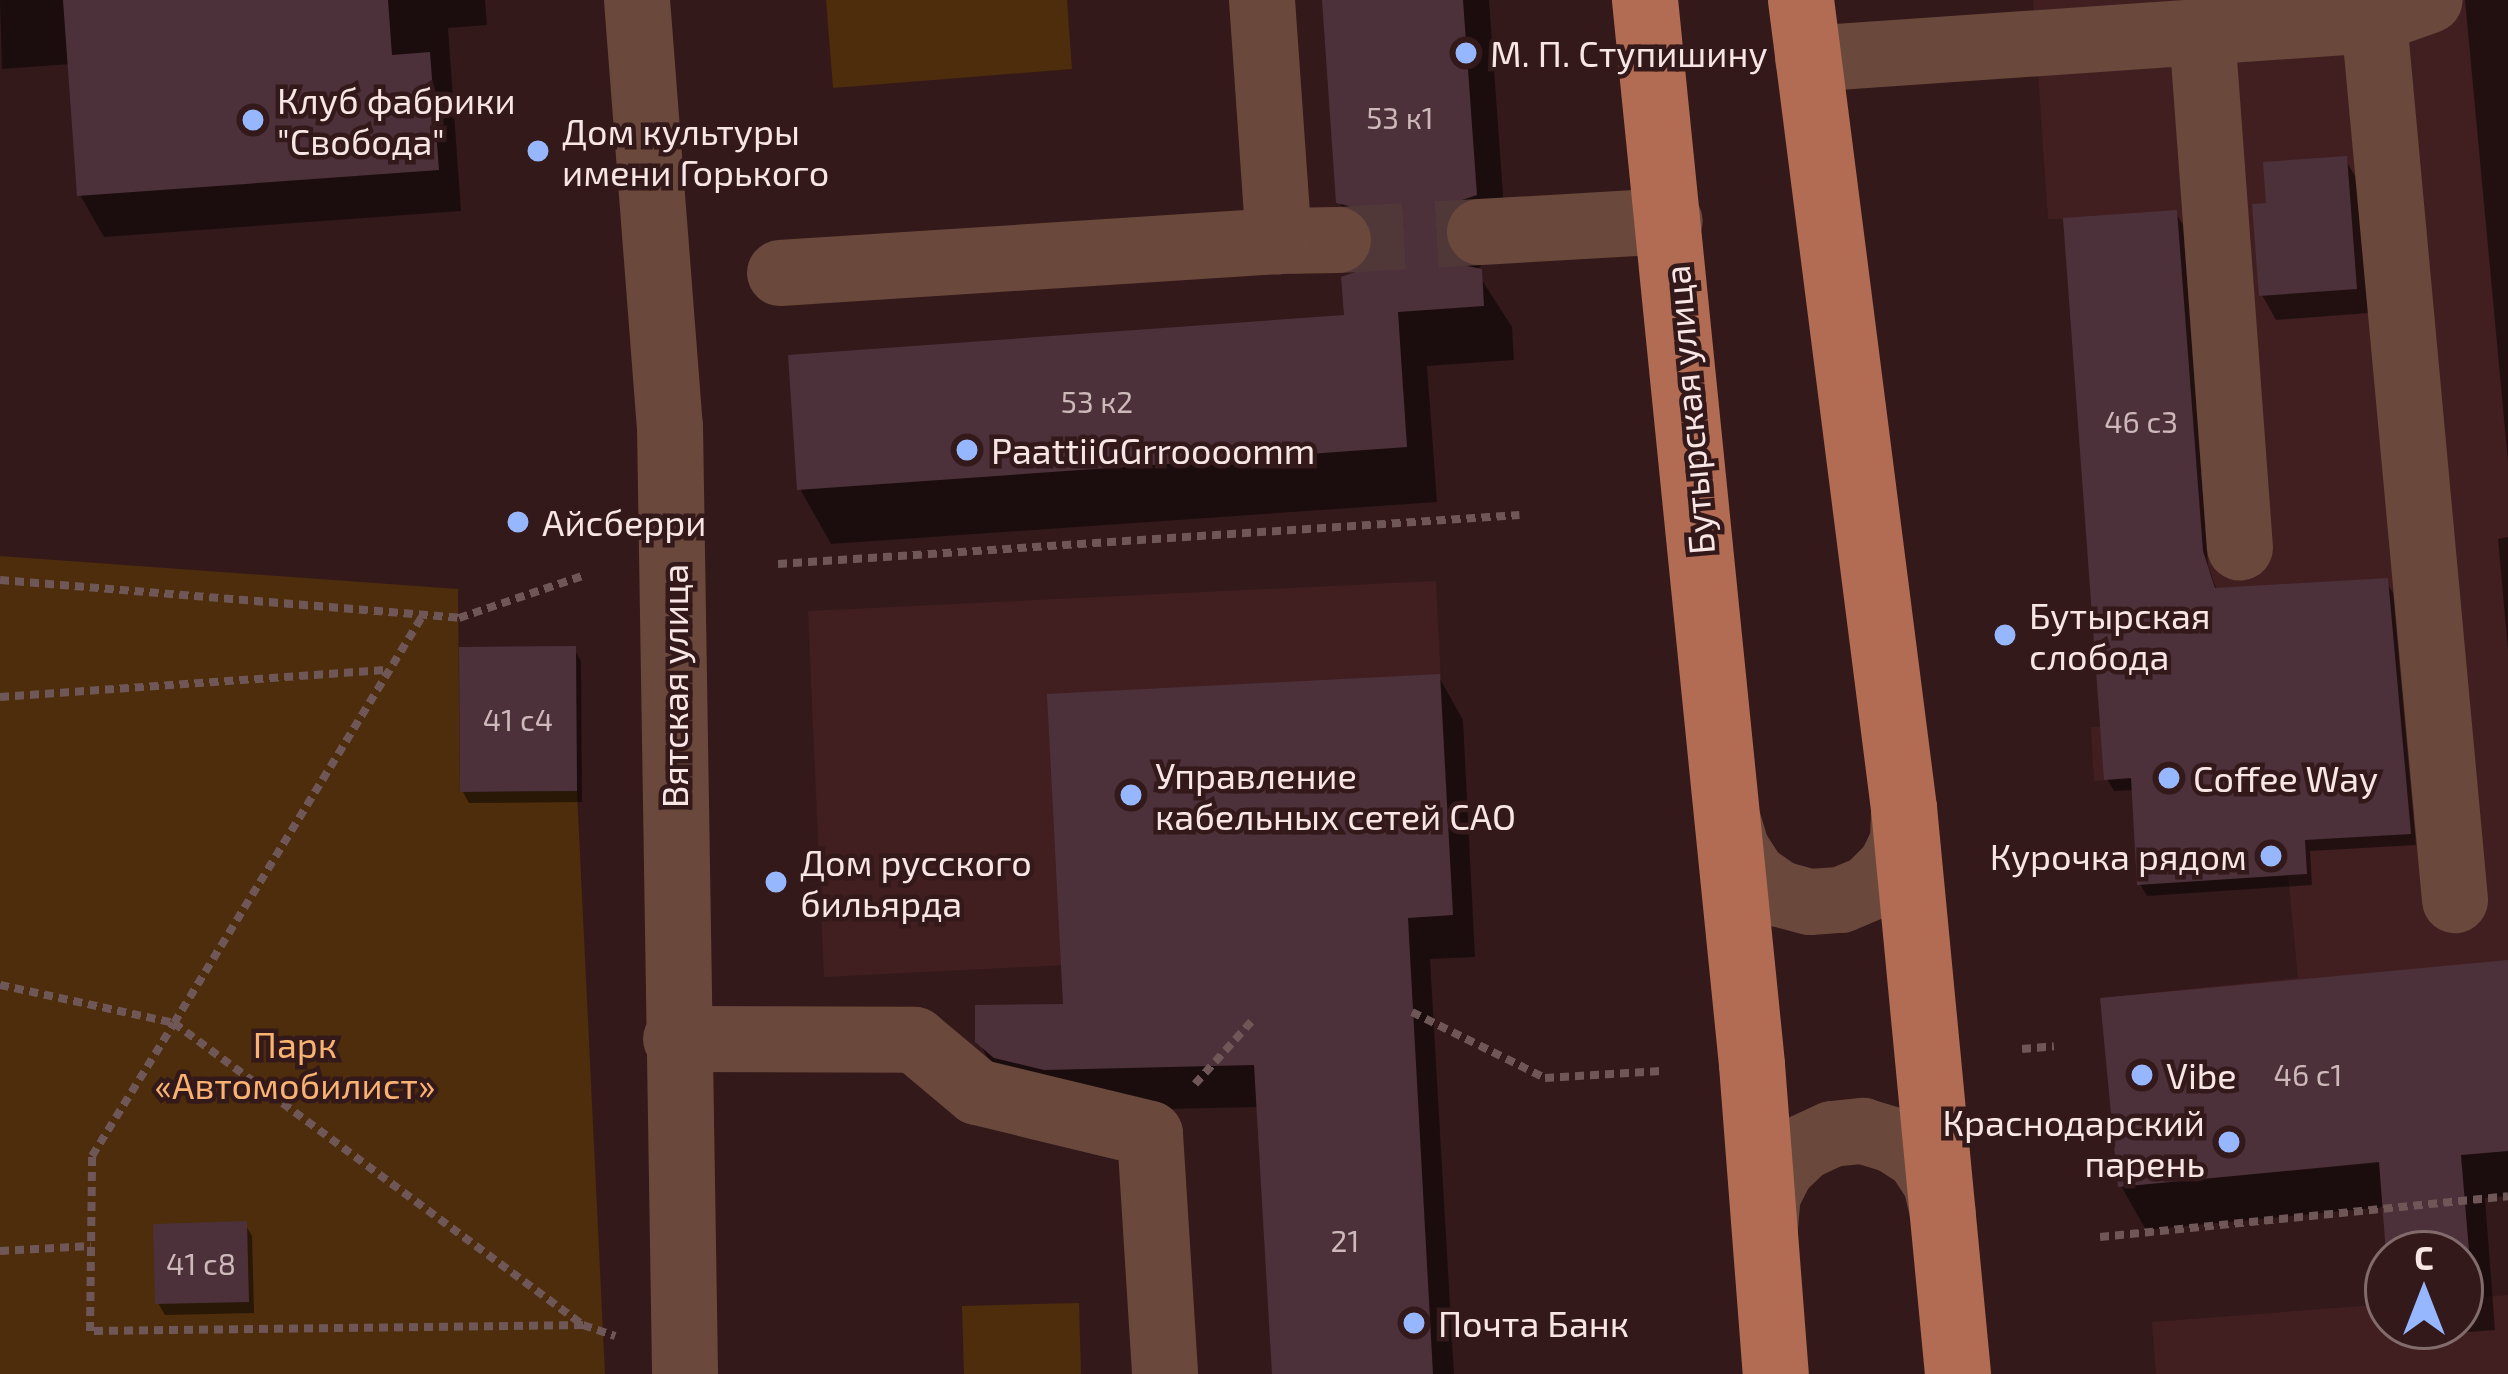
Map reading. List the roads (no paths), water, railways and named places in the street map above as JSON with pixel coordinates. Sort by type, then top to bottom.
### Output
[{"type":"main road","name":"Бутырская улица","points":[[1645,0],[1728,821],[1776,1374]]},
{"type":"main road","name":"Бутырская улица","points":[[1804,29],[1904,808],[1958,1374]]},
{"type":"street","name":"Вятская улица","points":[[637,0],[670,426],[676,1039],[685,1374]]},
{"type":"street","points":[[780,273],[1309,240],[1262,0]]},
{"type":"street","points":[[1804,29],[2202,32],[2402,10],[2455,900]]},
{"type":"street","points":[[2202,32],[2240,548]]},
{"type":"street","points":[[1480,232],[1670,221]]},
{"type":"street","name":"Бутырская улица","points":[[1728,821],[1737,850],[1754,876],[1780,894],[1810,902],[1841,900],[1880,877],[1903,841],[1904,808]]},
{"type":"street","points":[[676,1039],[915,1040],[976,1092],[1150,1134],[1165,1374]]},
{"type":"street","name":"Бутырская улица","points":[[1765,1227],[1768,1195],[1782,1168],[1804,1147],[1832,1134],[1864,1131],[1893,1140],[1919,1157],[1936,1184],[1943,1213]]},
{"type":"tunnel","points":[[1338,240],[1480,232]]},
{"type":"place","name":"М. П. Ступишину","points":[[1466,53]]},
{"type":"place","name":"Клуб фабрики \"Свобода\"","points":[[253,120]]},
{"type":"place","name":"Дом культуры имени Горького","points":[[538,151]]},
{"type":"place","name":"PaattiiGGrroooomm","points":[[967,450]]},
{"type":"place","name":"Айсберри","points":[[518,522]]},
{"type":"place","name":"Бутырская слобода","points":[[2005,635]]},
{"type":"place","name":"Coffee Way","points":[[2169,778]]},
{"type":"place","name":"Управление кабельных сетей САО","points":[[1131,795]]},
{"type":"place","name":"Курочка рядом","points":[[2271,856]]},
{"type":"place","name":"Дом русского бильярда","points":[[776,882]]},
{"type":"place","name":"Vibe","points":[[2142,1075]]},
{"type":"place","name":"Краснодарский парень","points":[[2229,1142]]},
{"type":"place","name":"Почта Банк","points":[[1414,1323]]},
{"type":"park label","name":"Парк «Автомобилист»","points":[[295,1064]]}]
